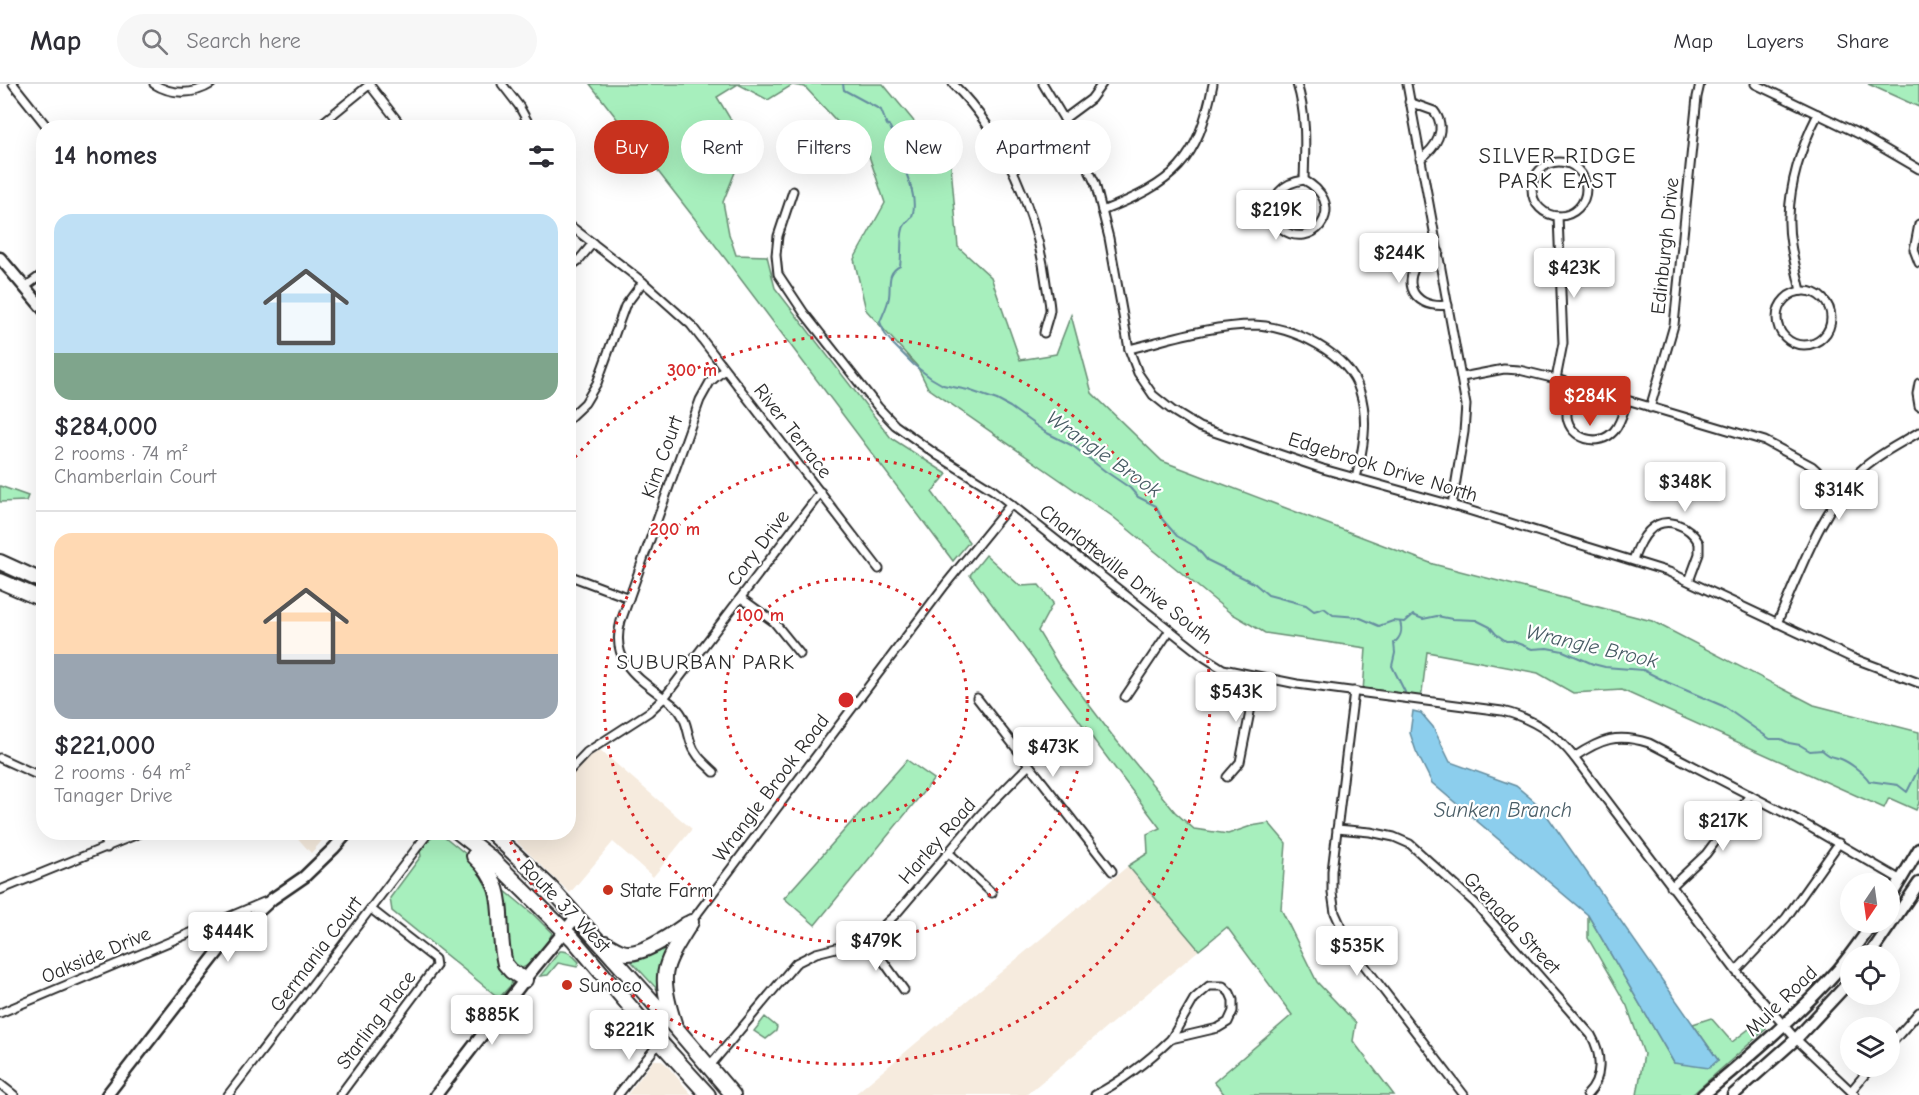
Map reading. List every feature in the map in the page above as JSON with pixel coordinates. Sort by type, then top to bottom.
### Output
[{"type":"highway","points":[[0,562],[36,578]]},
{"type":"highway","points":[[0,581],[36,597]]},
{"type":"highway","points":[[459,840],[485,866],[494,879],[499,902],[505,964],[525,980]]},
{"type":"highway","name":"Route 37 West","points":[[468,840],[490,858],[564,930],[708,1095]]},
{"type":"highway","name":"Route 37 West","points":[[510,840],[733,1095]]},
{"type":"highway","points":[[596,937],[621,952],[628,953],[652,946],[691,921]]},
{"type":"highway","points":[[676,1028],[666,999],[665,973],[670,956],[691,921]]},
{"type":"main road","points":[[0,258],[36,300]]},
{"type":"main road","points":[[107,1095],[221,948],[272,899],[304,877],[341,840]]},
{"type":"main road","points":[[1901,880],[1919,849]]},
{"type":"main road","points":[[1877,945],[1918,888]]},
{"type":"main road","points":[[436,1095],[577,916]]},
{"type":"main road","name":"Mule Road","points":[[1703,1095],[1784,1024],[1838,969],[1866,933]]},
{"type":"main road","name":"Mule Road","points":[[1733,1095],[1796,1039],[1840,992]]},
{"type":"street","points":[[13,84],[42,120]]},
{"type":"street","points":[[154,84],[163,90],[184,93],[204,89],[211,84]]},
{"type":"street","points":[[502,84],[527,120]]},
{"type":"street","points":[[953,84],[963,93],[999,144],[1026,202],[1042,252],[1050,310],[1044,333]]},
{"type":"street","name":"Edgebrook Drive North","points":[[1043,84],[1064,119],[1095,183],[1111,248],[1129,349],[1138,373],[1153,394],[1173,411],[1199,427],[1323,469],[1452,505],[1669,572],[1850,657],[1919,683]]},
{"type":"street","points":[[1064,119],[1090,99],[1102,84]]},
{"type":"street","points":[[1102,211],[1137,198],[1167,178],[1186,160],[1207,116],[1212,84]]},
{"type":"street","points":[[1297,84],[1303,102],[1306,129],[1304,180]]},
{"type":"street","points":[[1407,84],[1466,405],[1452,505]]},
{"type":"street","name":"Edinburgh Drive","points":[[1650,408],[1674,326],[1700,84]]},
{"type":"street","points":[[1755,84],[1859,134],[1919,169]]},
{"type":"street","points":[[326,120],[369,85],[397,120]]},
{"type":"street","points":[[1409,102],[1434,111],[1440,123],[1436,146],[1420,159]]},
{"type":"street","points":[[1801,291],[1792,250],[1789,219],[1792,188],[1799,156],[1818,114]]},
{"type":"street","points":[[1559,161],[1576,167],[1582,173],[1587,190],[1581,206],[1575,211],[1558,216],[1549,215],[1541,210],[1535,202],[1532,184],[1541,167],[1559,161]]},
{"type":"street","points":[[1304,180],[1314,185],[1326,204],[1321,225],[1301,235],[1283,230],[1275,220],[1274,211],[1276,195],[1283,186],[1292,181],[1304,180]]},
{"type":"street","name":"Charlotteville Drive South","points":[[793,191],[778,236],[776,255],[780,279],[895,425],[993,490],[1204,657],[1223,669],[1297,684],[1517,714],[1548,730],[1574,757],[1736,971],[1796,1039],[1853,1093]]},
{"type":"street","points":[[1556,379],[1563,343],[1558,216]]},
{"type":"street","points":[[1919,224],[1914,250],[1919,262]]},
{"type":"street","name":"River Terrace","points":[[576,230],[642,282],[691,325],[879,569]]},
{"type":"street","points":[[576,262],[593,243]]},
{"type":"street","points":[[1439,252],[1430,252],[1416,263],[1412,276],[1412,289],[1424,303],[1436,306],[1448,305]]},
{"type":"street","points":[[25,287],[36,279]]},
{"type":"street","points":[[576,411],[585,403],[597,383],[626,306],[642,282]]},
{"type":"street","points":[[1801,291],[1814,292],[1822,297],[1830,307],[1830,322],[1826,335],[1807,346],[1787,341],[1779,331],[1778,324],[1781,305],[1787,297],[1801,291]]},
{"type":"street","points":[[1129,349],[1220,327],[1274,327],[1301,335],[1327,351],[1341,364],[1353,377],[1360,392],[1364,412],[1364,435],[1363,452],[1356,478]]},
{"type":"street","points":[[1462,377],[1504,369],[1556,379],[1765,441],[1812,466],[1841,493]]},
{"type":"street","name":"Kim Court","points":[[714,772],[693,750],[682,715],[632,673],[621,656],[618,630],[700,400],[710,382],[724,370]]},
{"type":"street","points":[[1919,383],[1917,394],[1919,406]]},
{"type":"street","points":[[1574,385],[1567,407],[1568,420],[1571,428],[1583,438],[1595,440],[1610,434],[1617,426],[1627,401]]},
{"type":"street","points":[[1777,623],[1822,525],[1841,493],[1875,459],[1919,432]]},
{"type":"street","name":"Cory Drive","points":[[576,764],[587,752],[649,712],[664,698],[821,492]]},
{"type":"street","name":"Wrangle Brook Road","points":[[691,921],[938,594],[1011,504]]},
{"type":"street","points":[[1632,560],[1644,537],[1656,525],[1671,522],[1684,526],[1700,543],[1699,554],[1689,581]]},
{"type":"street","points":[[576,578],[629,598]]},
{"type":"street","points":[[741,598],[774,622],[800,654]]},
{"type":"street","points":[[1125,697],[1170,630]]},
{"type":"street","points":[[1227,777],[1240,762],[1257,677]]},
{"type":"street","points":[[1354,691],[1337,830],[1332,893],[1335,913],[1351,948],[1464,1095]]},
{"type":"street","points":[[977,698],[1112,871]]},
{"type":"street","points":[[1574,757],[1601,741],[1617,738],[1649,743],[1839,843],[1901,880]]},
{"type":"street","points":[[0,758],[36,774]]},
{"type":"street","name":"Harley Road","points":[[709,1067],[796,963],[816,953],[868,940],[897,913],[981,814],[1028,766]]},
{"type":"street","points":[[1671,887],[1706,854],[1750,795]]},
{"type":"street","name":"Grenada Street","points":[[1337,830],[1370,831],[1410,844],[1475,903],[1591,1035],[1597,1046],[1599,1070],[1595,1087],[1587,1095]]},
{"type":"street","points":[[104,840],[107,848]]},
{"type":"street","points":[[0,890],[125,840]]},
{"type":"street","name":"Germania Court","points":[[228,1095],[423,840]]},
{"type":"street","points":[[1736,971],[1786,918],[1839,843]]},
{"type":"street","points":[[949,853],[992,893]]},
{"type":"street","name":"Oakside Drive","points":[[0,1013],[272,899]]},
{"type":"street","name":"Starling Place","points":[[340,1095],[437,963],[435,959],[371,909]]},
{"type":"street","points":[[868,940],[904,990]]},
{"type":"street","points":[[1095,1095],[1143,1065],[1171,1040],[1194,999],[1205,988],[1223,986],[1230,993],[1233,1011],[1228,1022],[1218,1028],[1171,1040]]},
{"type":"street","points":[[1900,1034],[1919,1012]]},
{"type":"street","points":[[618,1095],[660,1042]]},
{"type":"street","points":[[1853,1093],[1864,1077]]},
{"type":"street","points":[[0,1084],[14,1095]]},
{"type":"shaded area","points":[[601,751],[692,829],[653,877],[613,842],[570,893],[516,840],[576,840],[576,770],[589,756]]},
{"type":"shaded area","points":[[299,840],[323,840],[311,853]]},
{"type":"shaded area","points":[[1128,866],[1199,950],[1026,1095],[854,1095]]},
{"type":"shaded area","points":[[654,1060],[665,1063],[692,1095],[627,1095]]},
{"type":"green space","points":[[590,84],[738,84],[717,97],[731,120],[681,120],[681,174],[734,174],[723,202],[736,255],[767,256],[775,288],[891,438],[947,474],[932,492],[969,542],[953,561],[660,174],[669,174],[669,120],[618,120]]},
{"type":"green space","points":[[738,84],[883,84],[913,120],[884,120],[884,174],[952,174],[958,247],[991,277],[1020,360],[1056,354],[1071,315],[1092,393],[1162,461],[1433,564],[1652,621],[1814,705],[1919,732],[1919,803],[1916,810],[1889,798],[1884,808],[1622,690],[1573,693],[1538,673],[1427,652],[1421,700],[1363,692],[1366,648],[1265,633],[1229,612],[1112,516],[928,388],[917,366],[866,310],[854,259],[885,203],[872,165],[872,120],[836,120],[805,87],[792,85],[768,100]]},
{"type":"green space","points":[[1868,84],[1919,84],[1919,107]]},
{"type":"green space","points":[[0,486],[28,496],[26,501],[0,502]]},
{"type":"green space","points":[[986,555],[1020,586],[1039,585],[1053,603],[1038,631],[1058,664],[1175,812],[1194,829],[1228,834],[1269,823],[1286,843],[1281,909],[1317,982],[1356,1023],[1353,1041],[1394,1095],[1225,1095],[1214,1082],[1292,1015],[1227,927],[1199,950],[1128,866],[1148,853],[1147,834],[1160,828],[970,575]]},
{"type":"green space","points":[[907,760],[934,779],[815,925],[784,898]]},
{"type":"green space","points":[[429,840],[449,840],[478,864],[486,875],[512,979],[511,987],[501,999],[510,986],[499,998],[392,911],[390,898],[421,856],[420,851]]},
{"type":"green space","points":[[504,890],[552,933],[533,959],[520,968],[508,960]]},
{"type":"green space","points":[[1588,915],[1674,1063],[1718,1060],[1693,1024],[1711,1018],[1732,1042],[1762,1019],[1766,1029],[1692,1095],[1637,1095],[1644,1054],[1627,1006],[1588,938]]},
{"type":"green space","points":[[670,945],[658,978],[657,989],[632,960]]},
{"type":"green space","points":[[560,951],[566,951],[573,956],[579,962],[577,967],[558,963],[548,975],[540,976]]},
{"type":"green space","points":[[765,1017],[777,1027],[776,1031],[766,1039],[754,1031]]},
{"type":"water","name":"Sunken Branch","points":[[1413,711],[1421,713],[1433,727],[1450,762],[1516,786],[1541,807],[1718,1060],[1709,1068],[1674,1063],[1588,915],[1432,783],[1410,733]]},
{"type":"waterway","name":"Wrangle Brook","points":[[843,84],[844,90],[881,110],[894,136],[894,152],[907,174],[914,203],[911,218],[903,229],[900,266],[891,276],[888,300],[880,322],[885,334],[914,365],[931,378],[943,385],[968,390],[997,400],[1045,432],[1073,446],[1130,488],[1138,497],[1156,506],[1162,519],[1177,536],[1196,547],[1207,560],[1254,583],[1268,595],[1306,605],[1314,611],[1324,608],[1333,615],[1358,617],[1379,626],[1393,621],[1405,622],[1413,615],[1423,619],[1437,616],[1476,620],[1490,627],[1506,641],[1532,649],[1547,648],[1563,651],[1605,667],[1643,670],[1723,706],[1770,739],[1781,739],[1810,751],[1822,750],[1852,765],[1869,781],[1898,785],[1907,792],[1919,768]]},
{"type":"waterway","name":"Sunken Branch","points":[[1400,622],[1401,631],[1394,643],[1395,653],[1392,666],[1405,692]]},
{"type":"place","name":"State Farm","points":[[608,890]]},
{"type":"place","name":"Sunoco","points":[[567,985]]},
{"type":"district","name":"SILVER RIDGE PARK EAST","points":[[1558,168]]},
{"type":"district","name":"SUBURBAN PARK","points":[[706,662]]}]
